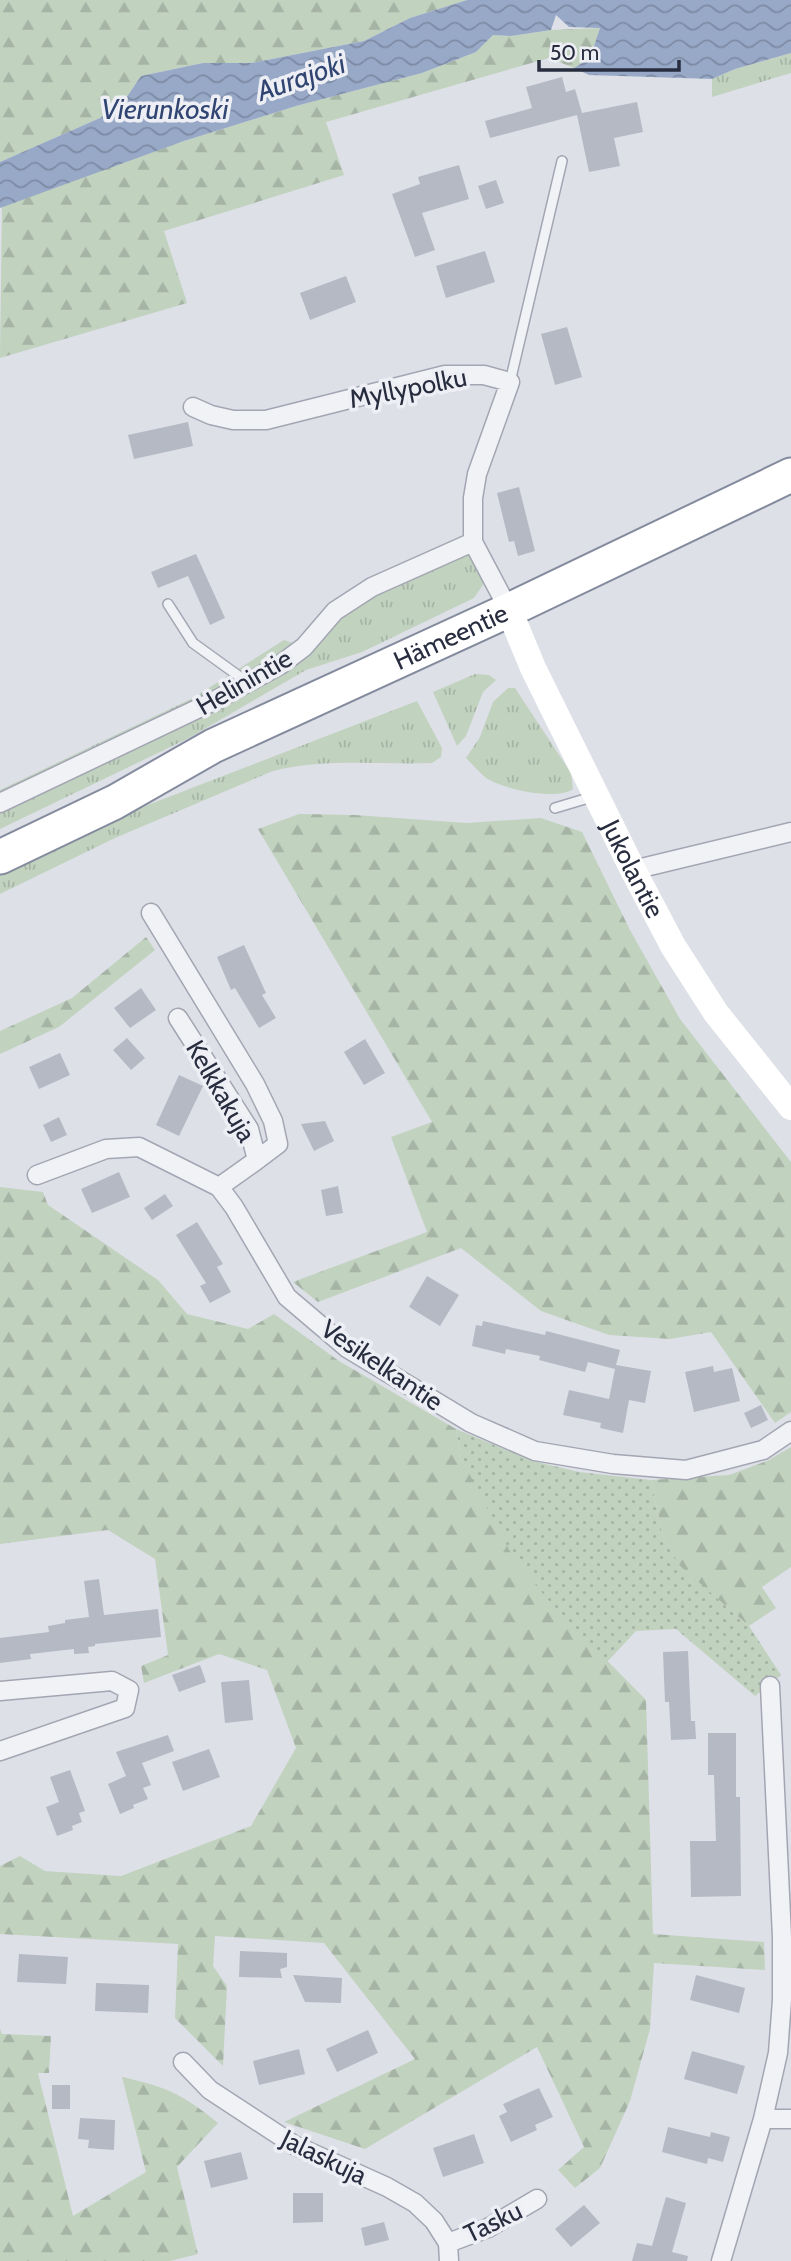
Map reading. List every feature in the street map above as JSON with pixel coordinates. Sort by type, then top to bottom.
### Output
[{"type":"highway","name":"Hämeentie","points":[[513,620],[791,475]]},
{"type":"highway","name":"Hämeentie","points":[[0,857],[115,802],[214,746],[513,620],[791,494]]},
{"type":"street","name":"Myllypolku","points":[[193,407],[233,420],[266,420],[445,376],[484,375],[510,382],[477,474],[473,498],[473,542],[513,620]]},
{"type":"street","name":"Helinintie","points":[[0,803],[216,700],[280,665],[304,647],[335,611],[372,587],[473,542]]},
{"type":"street","name":"Jukolantie","points":[[513,620],[533,668],[673,946],[716,1013],[791,1107]]},
{"type":"street","points":[[633,870],[791,832]]},
{"type":"street","points":[[151,913],[255,1084],[273,1121],[278,1144],[258,1159]]},
{"type":"street","name":"Kelkkakuja","points":[[178,1018],[249,1129],[258,1159],[219,1187]]},
{"type":"street","name":"Vesikelkantie","points":[[37,1175],[106,1149],[139,1147],[219,1187],[234,1207],[287,1297],[347,1348],[471,1423],[535,1451],[613,1464],[686,1470],[763,1450],[791,1431]]},
{"type":"street","points":[[0,1691],[112,1681],[129,1690],[125,1708],[0,1751]]},
{"type":"street","points":[[721,2261],[763,2119],[778,2053],[787,1937],[770,1686]]},
{"type":"street","name":"Jalaskuja","points":[[183,2062],[210,2090],[294,2145],[387,2187],[415,2203],[434,2221],[448,2252]]},
{"type":"street","points":[[763,2119],[791,2119]]},
{"type":"street","name":"Tasku","points":[[448,2252],[537,2199]]},
{"type":"lane","points":[[510,382],[562,161]]},
{"type":"lane","points":[[168,604],[193,643],[247,682]]},
{"type":"lane","points":[[555,808],[596,795]]},
{"type":"green space","points":[[0,0],[467,0],[410,18],[364,41],[251,63],[203,63],[141,76],[124,101],[100,118],[0,162]]},
{"type":"green space","points":[[600,28],[590,58],[574,68],[549,58],[326,122],[344,175],[164,231],[187,303],[0,358],[2,206],[184,141],[296,106],[422,73],[476,52],[493,35],[511,36],[551,30]]},
{"type":"green space","points":[[791,53],[791,73],[712,97],[712,79],[735,69]]},
{"type":"green space","points":[[473,542],[489,576],[474,598],[362,652],[306,670],[189,738],[0,829],[0,790],[193,698],[284,640],[304,647],[372,587]]},
{"type":"green space","points":[[475,674],[489,675],[496,680],[483,692],[466,736],[457,746],[433,692]]},
{"type":"green space","points":[[508,688],[515,688],[571,773],[573,789],[543,794],[505,786],[486,778],[466,758],[480,737],[493,702]]},
{"type":"green space","points":[[417,701],[442,748],[441,757],[432,763],[333,763],[273,771],[115,838],[0,894],[0,873],[114,818]]},
{"type":"green space","points":[[299,814],[467,823],[541,818],[582,832],[630,930],[680,1019],[791,1162],[791,1412],[775,1423],[711,1332],[670,1339],[609,1335],[541,1311],[461,1248],[318,1302],[293,1282],[427,1232],[391,1137],[432,1122],[258,829]]},
{"type":"green space","points":[[146,937],[155,950],[59,1027],[0,1054],[0,1031],[72,998]]},
{"type":"green space","points":[[0,1187],[43,1192],[48,1205],[158,1280],[187,1314],[248,1329],[274,1314],[339,1361],[456,1429],[461,1458],[555,1608],[646,1700],[653,1934],[764,1942],[765,1970],[654,1963],[650,2029],[630,2101],[600,2168],[575,2188],[558,2170],[584,2147],[537,2047],[365,2149],[284,2122],[415,2059],[324,1943],[215,1936],[213,1966],[227,1986],[223,2066],[175,2018],[178,1944],[0,1934],[0,1866],[20,1856],[45,1871],[121,1876],[251,1826],[296,1748],[267,1670],[219,1654],[144,1683],[141,1666],[168,1655],[155,1559],[108,1530],[0,1544]]},
{"type":"green space","points":[[456,1429],[533,1461],[579,1472],[651,1480],[662,1533],[679,1565],[749,1626],[781,1675],[755,1696],[676,1629],[636,1631],[607,1662],[555,1608],[514,1559],[461,1458]]},
{"type":"green space","points":[[791,1447],[791,1567],[762,1587],[776,1608],[749,1626],[679,1566],[662,1533],[651,1480],[729,1475],[767,1461]]},
{"type":"green space","points":[[0,2029],[2,2034],[51,2036],[49,2073],[38,2073],[73,2216],[146,2172],[122,2077],[173,2093],[218,2123],[177,2167],[198,2254],[170,2261],[0,2261]]},
{"type":"water","name":"Vierunkoski","points":[[467,0],[791,0],[791,53],[735,69],[712,79],[589,75],[574,68],[590,58],[600,28],[569,27],[556,15],[551,30],[511,36],[493,35],[476,52],[422,73],[296,106],[184,141],[0,208],[0,162],[100,118],[124,101],[141,76],[203,63],[251,63],[364,41],[410,18]]},
{"type":"building","points":[[562,77],[566,92],[575,89],[582,113],[637,102],[643,132],[614,138],[620,166],[589,172],[577,115],[490,138],[485,121],[532,108],[526,87]]},
{"type":"building","points":[[459,165],[469,199],[422,213],[435,250],[415,257],[392,194],[420,184],[418,177]]},
{"type":"building","points":[[496,180],[504,203],[486,209],[478,186]]},
{"type":"building","points":[[485,251],[495,282],[446,298],[436,266]]},
{"type":"building","points":[[346,276],[356,302],[310,320],[300,293]]},
{"type":"building","points":[[567,327],[582,377],[555,385],[541,334]]},
{"type":"building","points":[[188,422],[193,446],[134,459],[128,435]]},
{"type":"building","points":[[519,487],[535,551],[518,556],[514,541],[509,542],[497,493]]},
{"type":"building","points":[[196,554],[225,618],[210,625],[188,576],[158,588],[151,572]]},
{"type":"building","points":[[244,945],[266,993],[262,995],[276,1018],[259,1028],[235,988],[231,990],[217,957]]},
{"type":"building","points":[[141,988],[156,1010],[130,1028],[114,1008]]},
{"type":"building","points":[[127,1038],[145,1058],[131,1070],[113,1050]]},
{"type":"building","points":[[365,1039],[385,1073],[364,1085],[344,1052]]},
{"type":"building","points":[[60,1053],[70,1075],[39,1089],[29,1067]]},
{"type":"building","points":[[179,1075],[203,1086],[179,1136],[156,1125]]},
{"type":"building","points":[[59,1117],[67,1135],[51,1142],[43,1125]]},
{"type":"building","points":[[325,1121],[334,1141],[314,1151],[301,1124]]},
{"type":"building","points":[[119,1172],[130,1197],[92,1213],[81,1189]]},
{"type":"building","points":[[338,1186],[343,1213],[326,1216],[321,1190]]},
{"type":"building","points":[[165,1194],[173,1206],[152,1220],[144,1208]]},
{"type":"building","points":[[197,1222],[223,1264],[217,1267],[231,1292],[210,1303],[200,1286],[206,1283],[176,1235]]},
{"type":"building","points":[[427,1276],[459,1295],[440,1326],[409,1307]]},
{"type":"building","points":[[483,1321],[545,1335],[546,1331],[620,1350],[616,1365],[651,1371],[645,1403],[629,1400],[623,1433],[600,1428],[601,1423],[563,1415],[569,1390],[609,1399],[615,1369],[588,1362],[585,1372],[539,1360],[540,1356],[506,1349],[505,1354],[472,1346],[476,1325],[482,1326]]},
{"type":"building","points":[[713,1366],[714,1372],[732,1368],[740,1401],[694,1412],[685,1372]]},
{"type":"building","points":[[761,1405],[768,1420],[751,1428],[744,1413]]},
{"type":"building","points":[[99,1579],[104,1615],[158,1609],[161,1637],[95,1644],[88,1647],[89,1653],[74,1654],[74,1649],[30,1654],[31,1659],[0,1663],[0,1638],[49,1632],[48,1626],[65,1623],[65,1620],[89,1617],[84,1581]]},
{"type":"building","points":[[688,1651],[691,1721],[695,1721],[696,1739],[671,1740],[669,1702],[665,1702],[663,1652]]},
{"type":"building","points":[[200,1665],[206,1682],[179,1692],[172,1675]]},
{"type":"building","points":[[249,1680],[253,1720],[225,1723],[221,1682]]},
{"type":"building","points":[[708,1733],[736,1733],[741,1896],[691,1897],[690,1841],[716,1841],[714,1775],[708,1775]]},
{"type":"building","points":[[168,1735],[174,1751],[142,1763],[151,1785],[143,1788],[148,1799],[120,1814],[108,1784],[126,1776],[116,1752]]},
{"type":"building","points":[[209,1749],[220,1777],[183,1791],[172,1762]]},
{"type":"building","points":[[70,1770],[85,1811],[79,1813],[82,1822],[72,1826],[73,1830],[57,1836],[46,1807],[59,1802],[50,1777]]},
{"type":"building","points":[[240,1951],[287,1953],[287,1967],[280,1969],[282,1978],[239,1977]]},
{"type":"building","points":[[19,1954],[68,1957],[66,1984],[17,1982]]},
{"type":"building","points":[[293,1975],[342,1978],[341,2003],[305,2002]]},
{"type":"building","points":[[696,1975],[745,1988],[739,2013],[690,2000]]},
{"type":"building","points":[[96,1983],[149,1985],[148,2013],[95,2011]]},
{"type":"building","points":[[368,2030],[378,2053],[337,2072],[326,2049]]},
{"type":"building","points":[[299,2049],[305,2074],[259,2085],[253,2061]]},
{"type":"building","points":[[692,2051],[745,2066],[737,2094],[684,2079]]},
{"type":"building","points":[[52,2085],[70,2085],[70,2109],[52,2109]]},
{"type":"building","points":[[539,2088],[553,2117],[535,2125],[537,2130],[511,2142],[499,2116],[507,2112],[503,2104]]},
{"type":"building","points":[[80,2118],[115,2120],[114,2150],[88,2148],[89,2140],[78,2139]]},
{"type":"building","points":[[668,2127],[710,2137],[711,2132],[730,2137],[723,2162],[708,2158],[707,2164],[662,2152]]},
{"type":"building","points":[[474,2134],[484,2163],[443,2177],[433,2148]]},
{"type":"building","points":[[241,2152],[248,2179],[211,2188],[204,2161]]},
{"type":"building","points":[[293,2193],[323,2193],[323,2222],[293,2223]]},
{"type":"building","points":[[666,2197],[686,2203],[672,2252],[688,2256],[687,2261],[632,2261],[637,2243],[652,2246]]},
{"type":"building","points":[[584,2205],[600,2223],[571,2247],[555,2229]]},
{"type":"building","points":[[384,2222],[389,2240],[365,2246],[361,2228]]},
{"type":"water label","name":"Aurajoki","points":[[301,77]]}]
